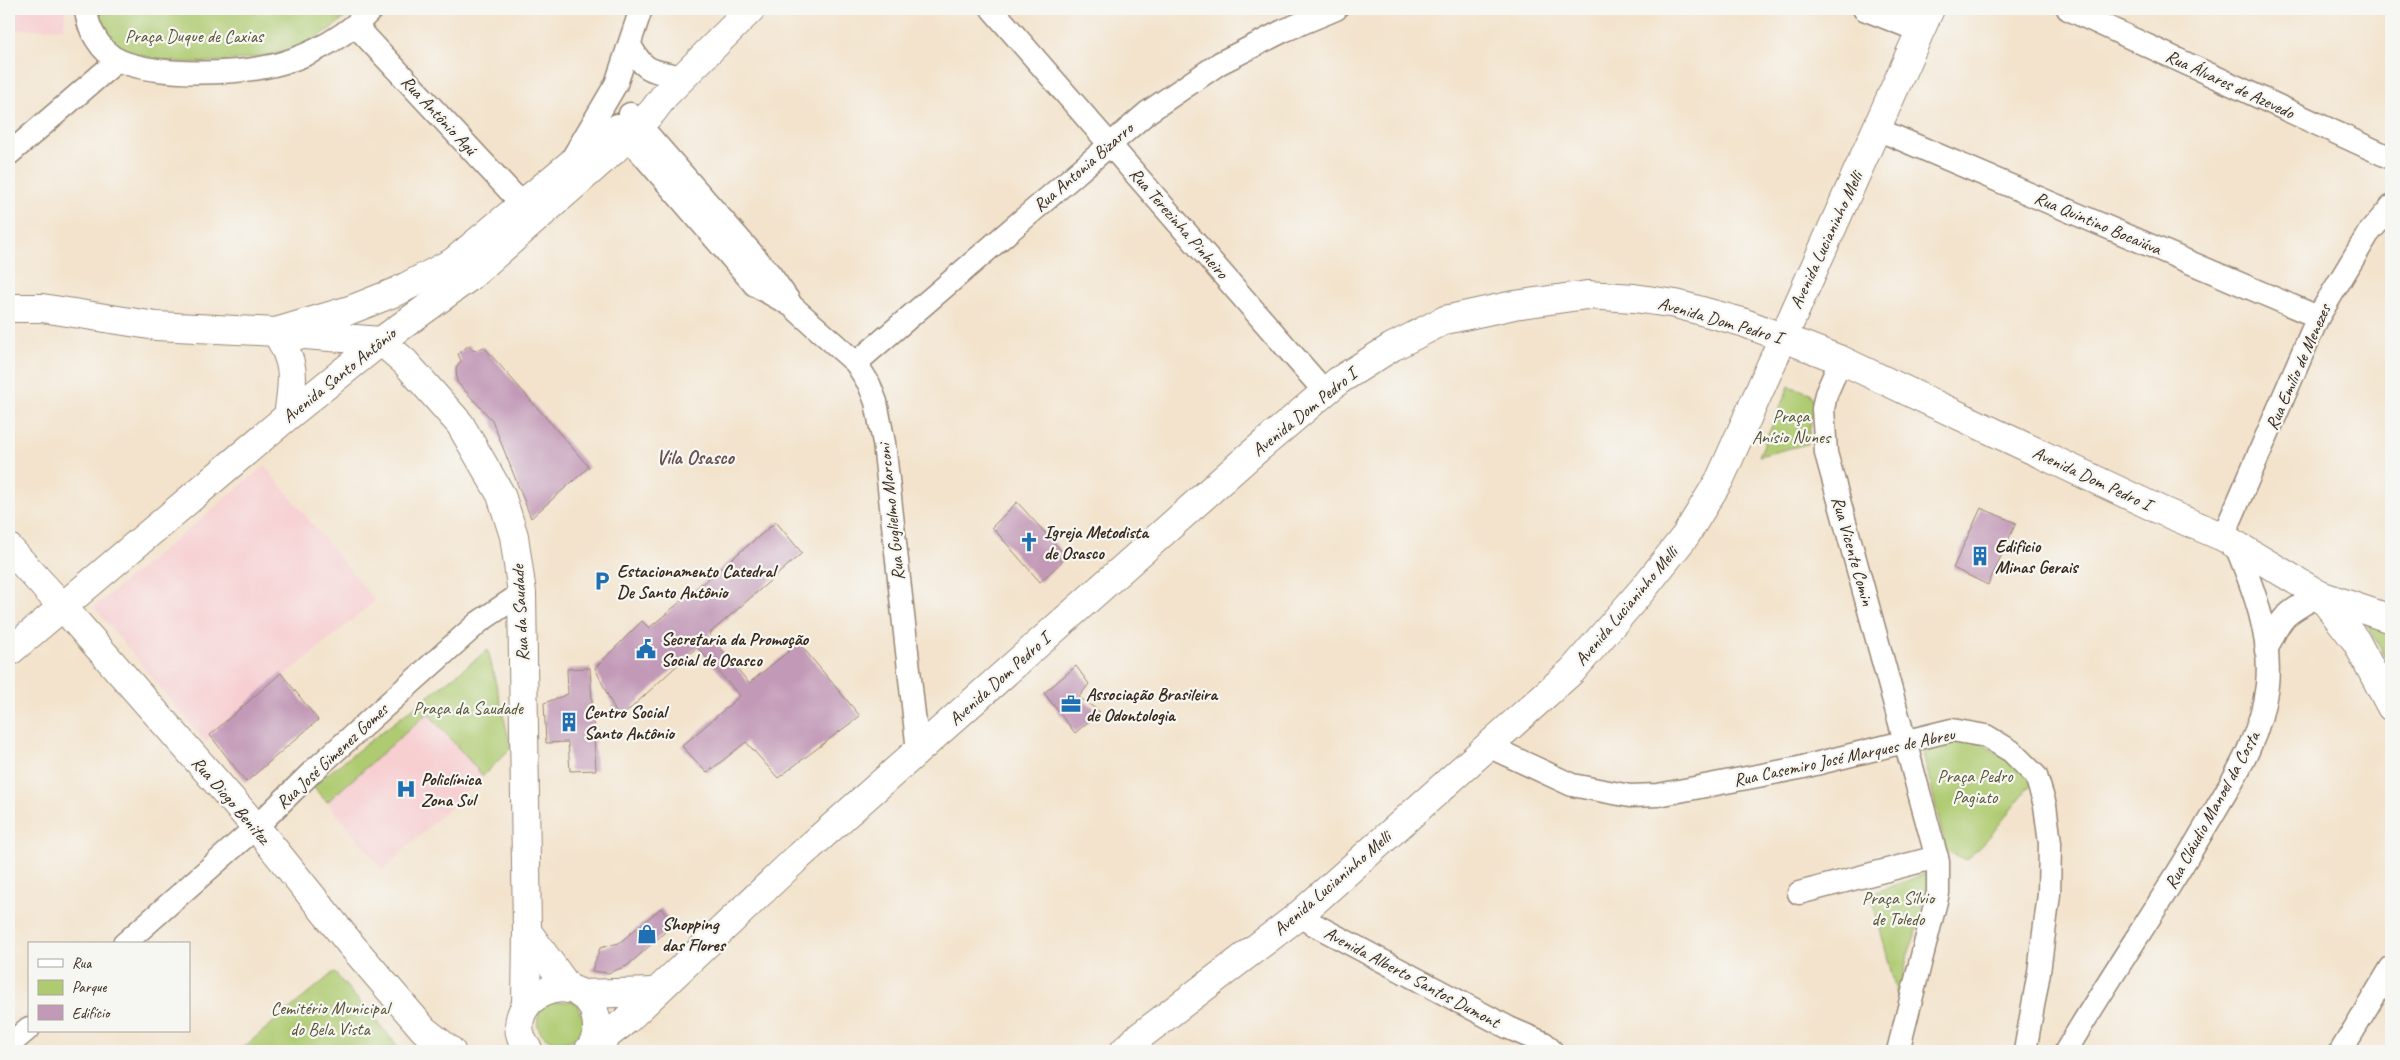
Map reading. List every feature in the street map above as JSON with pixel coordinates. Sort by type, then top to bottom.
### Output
[{"type":"street","points":[[86,9],[87,19],[96,41],[118,60],[193,74],[282,63],[327,44],[355,26],[372,9]]},
{"type":"street","points":[[570,162],[616,84],[641,9]]},
{"type":"street","name":"Avenida Santo Antônio","points":[[9,652],[288,416],[381,340],[471,276],[544,212],[628,125],[646,102],[674,86],[751,9]]},
{"type":"street","name":"Rua Terezinha Pinheiro","points":[[992,9],[1325,392]]},
{"type":"street","name":"Rua Antonia Bizarro","points":[[856,363],[1148,112],[1220,63],[1283,31],[1336,9]]},
{"type":"street","points":[[1864,9],[1925,20]]},
{"type":"street","name":"Rua Álvares de Azevedo","points":[[2068,9],[2391,158]]},
{"type":"street","name":"Avenida Lucianinho Melli","points":[[1124,1051],[1135,1040],[1298,916],[1572,671],[1643,589],[1686,535],[1720,479],[1925,20]]},
{"type":"street","name":"Rua Antônio Agú","points":[[355,26],[522,204]]},
{"type":"street","points":[[630,45],[639,62],[674,86]]},
{"type":"street","points":[[9,154],[118,60]]},
{"type":"street","name":"Avenida Santo Antônio","points":[[276,332],[350,310],[398,291],[453,262],[570,162],[628,125]]},
{"type":"street","name":"Rua Guglielmo Marconi","points":[[628,125],[755,285],[792,306],[856,363],[869,384],[876,402],[884,443],[918,751]]},
{"type":"street","name":"Rua Quintino Bocaiúva","points":[[1877,129],[2318,317]]},
{"type":"street","name":"Rua Emílio de Menezes","points":[[2230,541],[2318,317],[2368,234],[2388,215]]},
{"type":"street","name":"Avenida Dom Pedro I","points":[[590,1048],[628,1019],[654,992],[795,860],[1247,458],[1338,381],[1392,347],[1445,320],[1514,305],[1587,295],[1634,298],[1676,304],[1742,322],[1841,360],[2230,541],[2320,595]]},
{"type":"street","points":[[9,308],[42,308],[156,326],[381,340]]},
{"type":"street","points":[[276,332],[288,351],[292,370],[288,416]]},
{"type":"street","name":"Rua da Saudade","points":[[381,340],[405,362],[460,424],[501,495],[514,536],[522,593],[527,931],[526,1006],[521,1017],[520,1048]]},
{"type":"street","name":"Rua Vicente Comin","points":[[1841,360],[1826,394],[1823,417],[1826,453],[1937,857],[1938,893],[1898,1051]]},
{"type":"street","name":"Rua Cláudio Manoel da Costa","points":[[2066,1051],[2185,862],[2244,761],[2260,723],[2267,684],[2266,637],[2254,592],[2230,541]]},
{"type":"street","name":"Rua Diogo Benitez","points":[[9,548],[256,827],[352,946],[424,1030],[451,1051]]},
{"type":"street","name":"Rua José Gimenez Gomes","points":[[126,942],[256,827],[312,772],[479,622],[522,593]]},
{"type":"street","points":[[2266,652],[2277,625],[2291,611],[2320,595],[2391,619]]},
{"type":"street","points":[[2320,595],[2356,641],[2391,707]]},
{"type":"street","name":"Rua Casemiro José Marques de Abreu","points":[[1488,746],[1572,785],[1630,796],[1658,795],[1799,768],[1952,730],[1986,736],[2012,751],[2036,776],[2045,805],[2050,843],[2049,894],[2039,972],[2025,1051]]},
{"type":"street","points":[[1799,893],[1937,857]]},
{"type":"street","name":"Avenida Alberto Santos Dumont","points":[[1298,916],[1509,1028],[1544,1044],[1552,1051]]},
{"type":"street","points":[[527,931],[574,991],[589,1002],[595,1012],[598,1025],[590,1048]]},
{"type":"street","points":[[2341,1051],[2391,968]]},
{"type":"street","points":[[526,1006],[534,997],[545,990],[556,988],[574,991],[654,992]]},
{"type":"street","points":[[9,1045],[28,1029]]},
{"type":"shaded area","points":[[9,9],[66,9],[64,28],[9,30]]},
{"type":"shaded area","points":[[265,466],[375,601],[205,742],[94,607]]},
{"type":"shaded area","name":"Policlínica Zona Sul","points":[[428,713],[483,776],[383,870],[327,802]]},
{"type":"green space","name":"Praça Duque de Caxias","points":[[94,9],[353,9],[329,30],[289,50],[243,59],[180,62],[142,56],[126,50],[111,37]]},
{"type":"green space","name":"Praça Anísio Nunes","points":[[1789,386],[1810,393],[1814,404],[1807,444],[1759,456]]},
{"type":"green space","points":[[2364,619],[2391,628],[2391,667]]},
{"type":"green space","name":"Praça da Saudade","points":[[488,650],[511,748],[483,776],[428,713],[327,802],[312,786]]},
{"type":"green space","name":"Praça Pedro Pagiato","points":[[1950,740],[1980,742],[2035,779],[1990,836],[1967,860],[1946,851],[1923,752]]},
{"type":"green space","name":"Praça Sílvio de Toledo","points":[[1935,870],[1923,901],[1921,919],[1908,954],[1898,998],[1871,894]]},
{"type":"green space","name":"Cemitério Municipal do Bela Vista","points":[[334,972],[402,1051],[239,1051]]},
{"type":"green space","points":[[575,1001],[585,1023],[579,1034],[570,1040],[560,1042],[550,1040],[542,1034],[538,1026],[538,1015],[545,1003]]},
{"type":"building","points":[[469,345],[474,351],[484,347],[589,467],[531,518],[492,420],[457,382],[456,368],[461,361],[458,354]]},
{"type":"building","name":"Igreja Metodista de Osasco","points":[[1017,502],[1067,557],[1040,582],[992,527]]},
{"type":"building","name":"Edificio Minas Gerais","points":[[1981,508],[2016,523],[1988,585],[1953,568]]},
{"type":"building","name":"Secretaria da Promoção Social de Osasco","points":[[776,522],[802,553],[709,634],[749,683],[799,643],[860,716],[778,778],[746,742],[707,773],[682,746],[740,696],[697,647],[619,719],[595,668],[642,621],[649,628]]},
{"type":"building","name":"Associação Brasileira de Odontologia","points":[[1076,666],[1089,684],[1079,697],[1100,712],[1075,733],[1044,693]]},
{"type":"building","name":"Centro Social Santo Antônio","points":[[590,668],[596,770],[570,771],[568,742],[546,743],[544,703],[568,694],[567,669]]},
{"type":"building","points":[[281,673],[318,720],[246,782],[210,735]]},
{"type":"building","name":"Shopping das Flores","points":[[661,908],[673,925],[627,966],[608,973],[592,971],[600,948],[619,943]]},
{"type":"place","name":"Igreja Metodista de Osasco","points":[[1029,542]]},
{"type":"place","name":"Edificio Minas Gerais","points":[[1980,556]]},
{"type":"place","name":"Estacionamento Catedral De Santo Antônio","points":[[602,581]]},
{"type":"place","name":"Secretaria da Promoção Social de Osasco","points":[[646,649]]},
{"type":"place","name":"Associação Brasileira de Odontologia","points":[[1071,704]]},
{"type":"place","name":"Centro Social Santo Antônio","points":[[569,722]]},
{"type":"place","name":"Policlínica Zona Sul","points":[[406,789]]},
{"type":"place","name":"Shopping das Flores","points":[[647,934]]},
{"type":"district","name":"Vila Osasco","points":[[695,457]]}]
